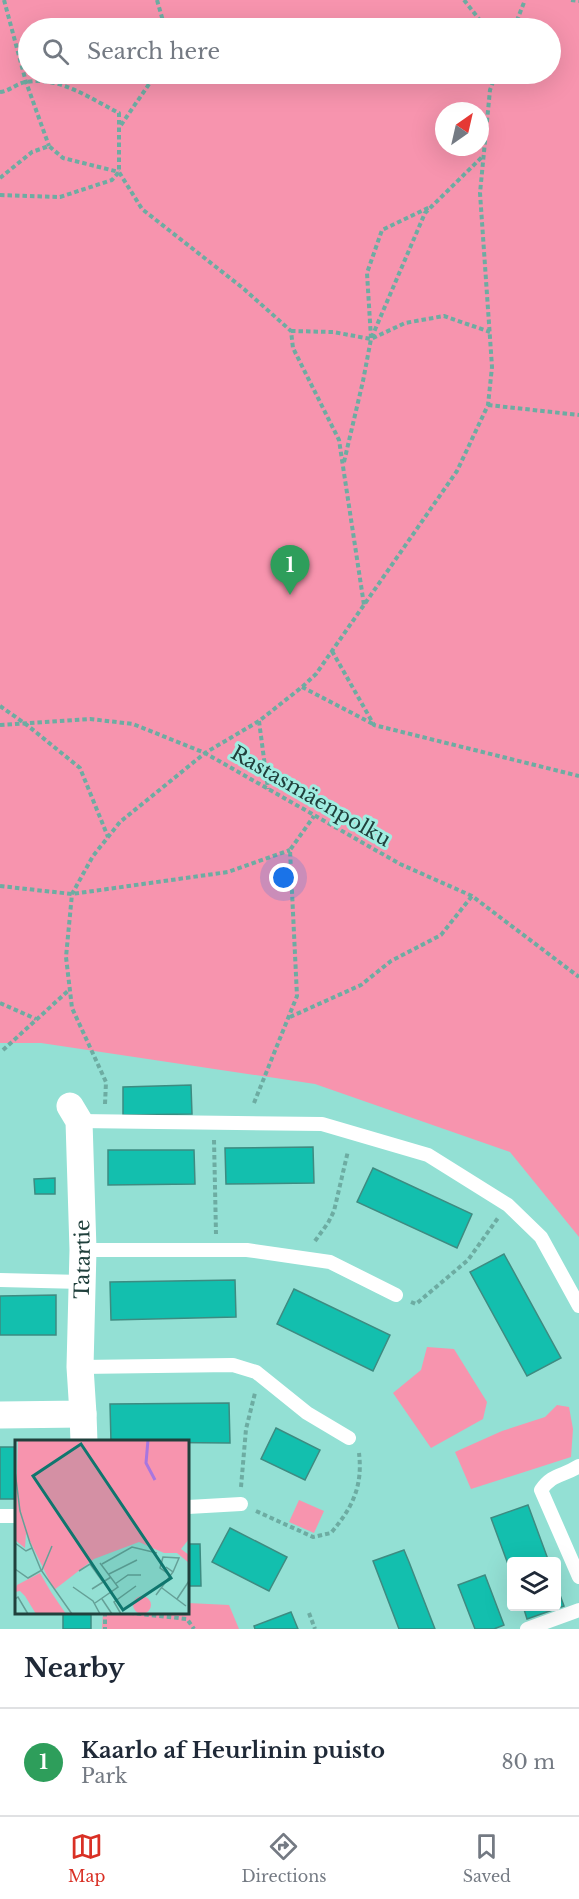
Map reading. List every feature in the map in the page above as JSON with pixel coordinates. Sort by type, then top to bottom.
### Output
[{"type":"street","name":"Tatartie","points":[[84,1116],[80,1367],[84,1440]]},
{"type":"street","points":[[0,1415],[82,1414]]},
{"type":"lane","points":[[84,1116],[214,1123],[322,1124],[428,1155],[508,1205],[541,1237],[579,1306]]},
{"type":"lane","points":[[83,1250],[247,1250],[330,1262],[396,1295]]},
{"type":"lane","points":[[0,1280],[82,1282]]},
{"type":"lane","points":[[80,1367],[233,1365],[256,1372],[307,1413],[349,1438]]},
{"type":"lane","points":[[579,1466],[549,1479],[540,1490],[579,1577]]},
{"type":"lane","points":[[189,1507],[241,1504]]},
{"type":"lane","points":[[527,1629],[579,1610]]},
{"type":"path","points":[[4,0],[18,52]]},
{"type":"path","points":[[157,0],[162,18]]},
{"type":"path","points":[[464,0],[478,18]]},
{"type":"path","points":[[518,18],[525,0]]},
{"type":"path","points":[[571,0],[579,1]]},
{"type":"path","points":[[0,92],[22,84]]},
{"type":"path","points":[[27,84],[49,146],[63,158],[119,172]]},
{"type":"path","points":[[62,84],[119,113],[119,172],[142,209],[244,289],[291,331],[333,332],[371,339],[405,323],[444,316],[490,332]]},
{"type":"path","points":[[120,125],[149,84]]},
{"type":"path","points":[[84,1116],[106,1082],[72,1008],[66,957],[72,894],[93,856],[120,822],[205,753],[259,721],[315,674],[457,471],[488,405],[492,367],[480,193],[482,157],[492,84]]},
{"type":"path","points":[[0,178],[32,152],[49,146]]},
{"type":"path","points":[[343,465],[371,339],[425,213],[482,157]]},
{"type":"path","points":[[0,195],[60,197],[112,180],[119,172]]},
{"type":"path","points":[[371,339],[367,273],[382,230],[436,203]]},
{"type":"path","points":[[291,331],[293,348],[339,440],[364,606]]},
{"type":"path","points":[[488,405],[579,415]]},
{"type":"path","points":[[332,651],[374,725]]},
{"type":"path","points":[[302,687],[374,725],[579,776]]},
{"type":"path","points":[[0,706],[80,768],[108,837]]},
{"type":"path","name":"Rastasmäenpolku","points":[[0,725],[90,719],[133,724],[205,753],[400,864],[472,896],[579,977]]},
{"type":"path","points":[[259,721],[268,789]]},
{"type":"path","points":[[0,886],[72,894],[228,872],[290,850],[314,816]]},
{"type":"path","points":[[254,1103],[297,996],[290,850]]},
{"type":"path","points":[[289,1017],[361,985],[392,961],[441,935],[472,896]]},
{"type":"path","points":[[3,1050],[69,990]]},
{"type":"path","points":[[0,1003],[36,1019]]},
{"type":"path","points":[[214,1123],[216,1250]]},
{"type":"path","points":[[302,1258],[334,1211],[352,1133]]},
{"type":"path","points":[[396,1295],[416,1304],[468,1260],[508,1205]]},
{"type":"path","points":[[261,1376],[246,1429],[241,1504],[313,1537],[331,1533],[355,1499],[361,1469],[359,1451],[349,1438]]},
{"type":"path","points":[[309,1613],[315,1629]]},
{"type":"path","points":[[144,1614],[187,1618],[194,1629]]},
{"type":"shaded area","points":[[0,0],[579,0],[579,1237],[510,1152],[315,1084],[41,1043],[0,1043]]},
{"type":"shaded area","points":[[427,1347],[454,1349],[487,1402],[483,1419],[431,1448],[393,1393],[421,1370]]},
{"type":"shaded area","points":[[557,1405],[569,1407],[573,1429],[571,1457],[471,1489],[455,1452],[502,1431],[545,1417]]},
{"type":"shaded area","points":[[299,1500],[324,1511],[314,1533],[289,1522]]},
{"type":"shaded area","points":[[189,1603],[229,1605],[239,1629],[102,1629],[103,1614],[189,1614]]},
{"type":"building","points":[[191,1085],[192,1114],[123,1115],[123,1087]]},
{"type":"building","points":[[313,1147],[314,1183],[226,1184],[225,1148]]},
{"type":"building","points":[[108,1150],[194,1150],[195,1184],[108,1185]]},
{"type":"building","points":[[373,1168],[472,1214],[457,1248],[357,1202]]},
{"type":"building","points":[[55,1178],[55,1194],[35,1194],[34,1179]]},
{"type":"building","points":[[504,1254],[561,1358],[527,1376],[470,1272]]},
{"type":"building","points":[[235,1280],[236,1317],[111,1320],[110,1282]]},
{"type":"building","points":[[294,1289],[390,1335],[373,1371],[277,1324]]},
{"type":"building","points":[[56,1295],[56,1335],[0,1335],[0,1296]]},
{"type":"building","points":[[229,1403],[230,1443],[189,1443],[189,1440],[111,1440],[110,1404]]},
{"type":"building","points":[[276,1428],[320,1450],[305,1480],[261,1459]]},
{"type":"building","points":[[0,1447],[15,1447],[15,1499],[0,1499]]},
{"type":"building","points":[[528,1505],[547,1557],[507,1557],[507,1561],[491,1518]]},
{"type":"building","points":[[230,1528],[287,1557],[269,1591],[212,1562]]},
{"type":"building","points":[[189,1544],[200,1544],[201,1586],[189,1586]]},
{"type":"building","points":[[404,1550],[435,1629],[399,1629],[373,1561]]},
{"type":"building","points":[[485,1575],[504,1625],[494,1629],[475,1629],[458,1585]]},
{"type":"building","points":[[525,1611],[550,1611],[527,1619]]},
{"type":"building","points":[[291,1612],[298,1629],[255,1629],[254,1626]]},
{"type":"building","points":[[63,1614],[91,1614],[91,1629],[63,1629]]},
{"type":"place","name":"Kaarlo af Heurlinin puisto","points":[[290,595]]}]
